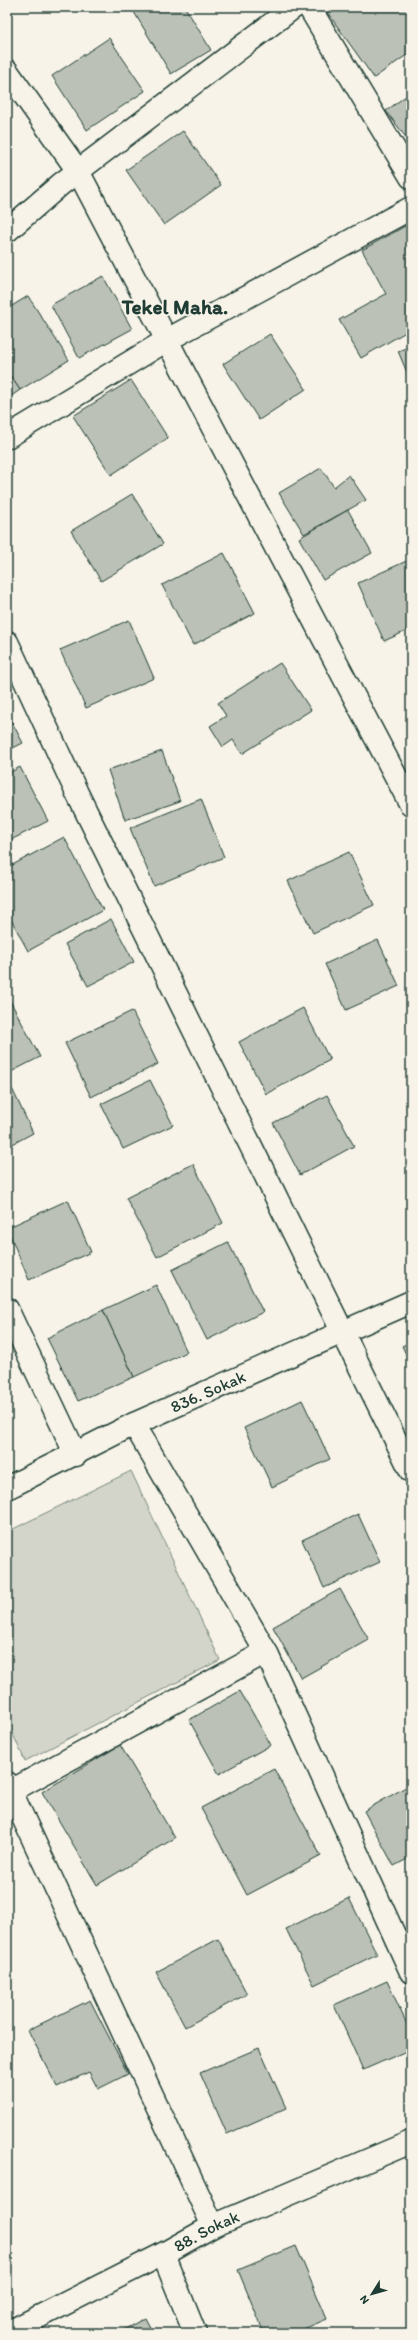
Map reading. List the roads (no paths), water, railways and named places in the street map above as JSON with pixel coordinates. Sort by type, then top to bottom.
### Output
[{"type":"street","points":[[7,231],[78,171],[294,7]]},
{"type":"street","points":[[309,7],[411,177]]},
{"type":"street","points":[[7,71],[78,171],[411,805]]},
{"type":"street","points":[[7,437],[167,340],[411,208]]},
{"type":"street","points":[[7,642],[80,800],[411,1471]]},
{"type":"street","name":"836. Sokak","points":[[7,1488],[76,1455],[134,1424],[411,1302]]},
{"type":"street","points":[[7,1308],[76,1455]]},
{"type":"street","points":[[134,1424],[266,1652],[411,1972]]},
{"type":"street","points":[[213,2226],[9,1787],[266,1652]]},
{"type":"street","name":"88. Sokak","points":[[7,2332],[163,2254],[213,2226],[411,2142]]},
{"type":"street","points":[[163,2254],[195,2333]]},
{"type":"district","name":"Tekel Maha.","points":[[175,306]]}]
